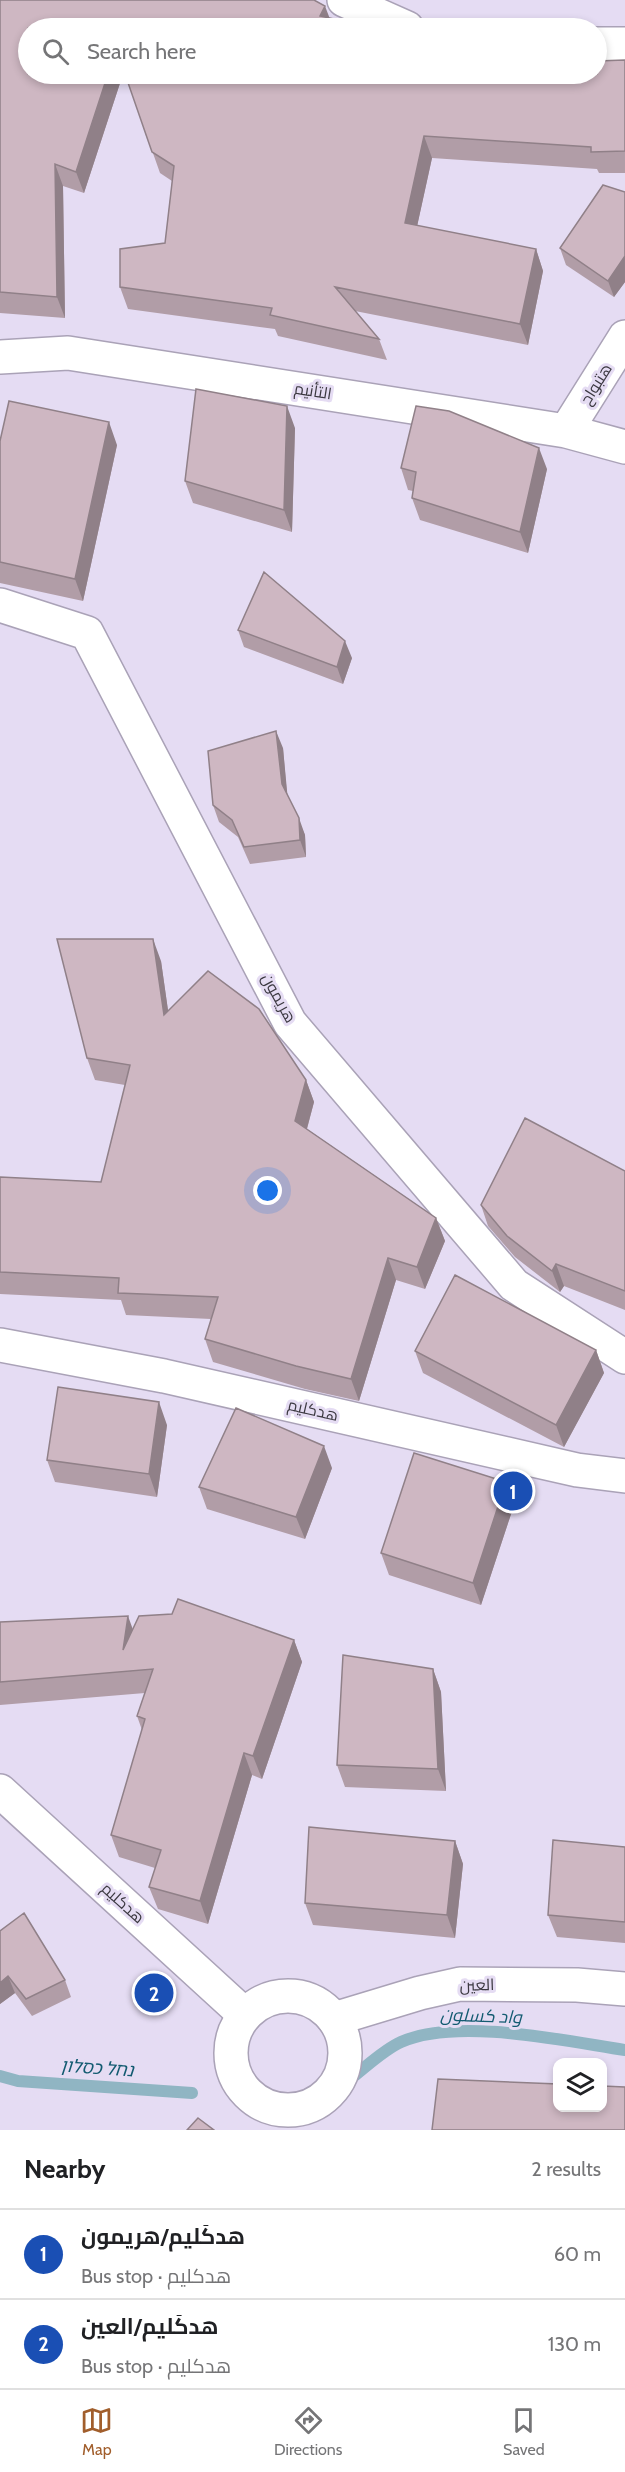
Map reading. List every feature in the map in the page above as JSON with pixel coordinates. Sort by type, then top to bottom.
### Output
[{"type":"street","points":[[344,0],[384,18]]},
{"type":"street","points":[[607,44],[625,45]]},
{"type":"street","name":"هتبواح","points":[[566,431],[625,337]]},
{"type":"street","name":"التأنيم","points":[[0,357],[68,352],[566,431],[625,447]]},
{"type":"street","name":"هريمون","points":[[0,604],[87,633],[290,1023],[514,1286],[625,1357]]},
{"type":"street","name":"هدكليم","points":[[0,1345],[164,1376],[577,1470],[625,1476]]},
{"type":"street","name":"هدكليم","points":[[0,1791],[245,2015]]},
{"type":"street","name":"العين","points":[[334,2019],[420,1993],[460,1984],[577,1985],[625,1989]]},
{"type":"street","points":[[281,1997],[301,1998],[319,2006],[334,2019],[343,2037],[343,2067],[317,2117],[295,2110],[275,2110],[257,2101],[242,2088],[233,2071],[230,2051],[234,2032],[245,2015],[262,2002],[281,1997]]},
{"type":"building","points":[[0,0],[314,0],[325,6],[320,16],[329,18],[18,18],[18,84],[105,84],[76,172],[55,164],[57,297],[0,292]]},
{"type":"building","points":[[625,60],[625,151],[591,152],[591,147],[424,136],[405,223],[536,249],[520,324],[335,287],[379,339],[270,315],[272,308],[120,287],[120,249],[165,243],[174,166],[152,152],[128,84],[607,84],[607,61]]},
{"type":"building","points":[[603,185],[625,192],[625,256],[608,281],[560,248]]},
{"type":"building","points":[[196,389],[287,406],[284,510],[185,481]]},
{"type":"building","points":[[9,401],[109,422],[75,579],[0,562],[0,441]]},
{"type":"building","points":[[416,406],[449,411],[539,448],[520,532],[412,498],[416,472],[401,468]]},
{"type":"building","points":[[264,572],[345,641],[337,667],[238,630]]},
{"type":"building","points":[[276,731],[282,784],[299,818],[300,840],[244,847],[232,820],[213,805],[208,751]]},
{"type":"building","points":[[57,939],[153,939],[164,1015],[208,971],[259,1009],[306,1080],[295,1121],[436,1218],[417,1267],[388,1258],[351,1379],[296,1366],[205,1339],[218,1297],[118,1293],[119,1278],[0,1272],[0,1177],[101,1182],[130,1065],[87,1058]]},
{"type":"building","points":[[525,1118],[625,1171],[625,1291],[556,1264],[552,1271],[507,1236],[481,1205]]},
{"type":"building","points":[[455,1275],[596,1350],[556,1425],[415,1351]]},
{"type":"building","points":[[58,1387],[159,1402],[149,1474],[47,1460]]},
{"type":"building","points":[[236,1408],[324,1446],[296,1517],[199,1487]]},
{"type":"building","points":[[414,1453],[506,1482],[473,1583],[381,1553]]},
{"type":"building","points":[[178,1599],[294,1640],[253,1756],[244,1753],[200,1901],[149,1887],[161,1850],[111,1835],[145,1719],[137,1716],[153,1669],[0,1682],[0,1622],[128,1616],[123,1650],[139,1616],[172,1614]]},
{"type":"building","points":[[343,1655],[433,1669],[438,1769],[337,1765]]},
{"type":"building","points":[[309,1827],[455,1841],[447,1915],[305,1903]]},
{"type":"building","points":[[553,1840],[625,1847],[625,1922],[548,1915]]},
{"type":"building","points":[[24,1913],[65,1980],[26,1999],[8,1976],[0,1983],[0,1931]]},
{"type":"building","points":[[438,2079],[553,2084],[553,2112],[607,2112],[607,2086],[625,2087],[625,2130],[432,2130]]},
{"type":"building","points":[[198,2118],[214,2130],[187,2130]]},
{"type":"waterway","name":"واد كسلون","points":[[349,2080],[394,2045],[424,2035],[451,2031],[511,2033],[625,2050]]},
{"type":"waterway","name":"נחל כסלון","points":[[0,2076],[18,2081],[192,2093]]},
{"type":"place","name":"هدكَليم/هريمون","points":[[513,1491]]},
{"type":"place","name":"هدكَليم/العين","points":[[154,1993]]}]
